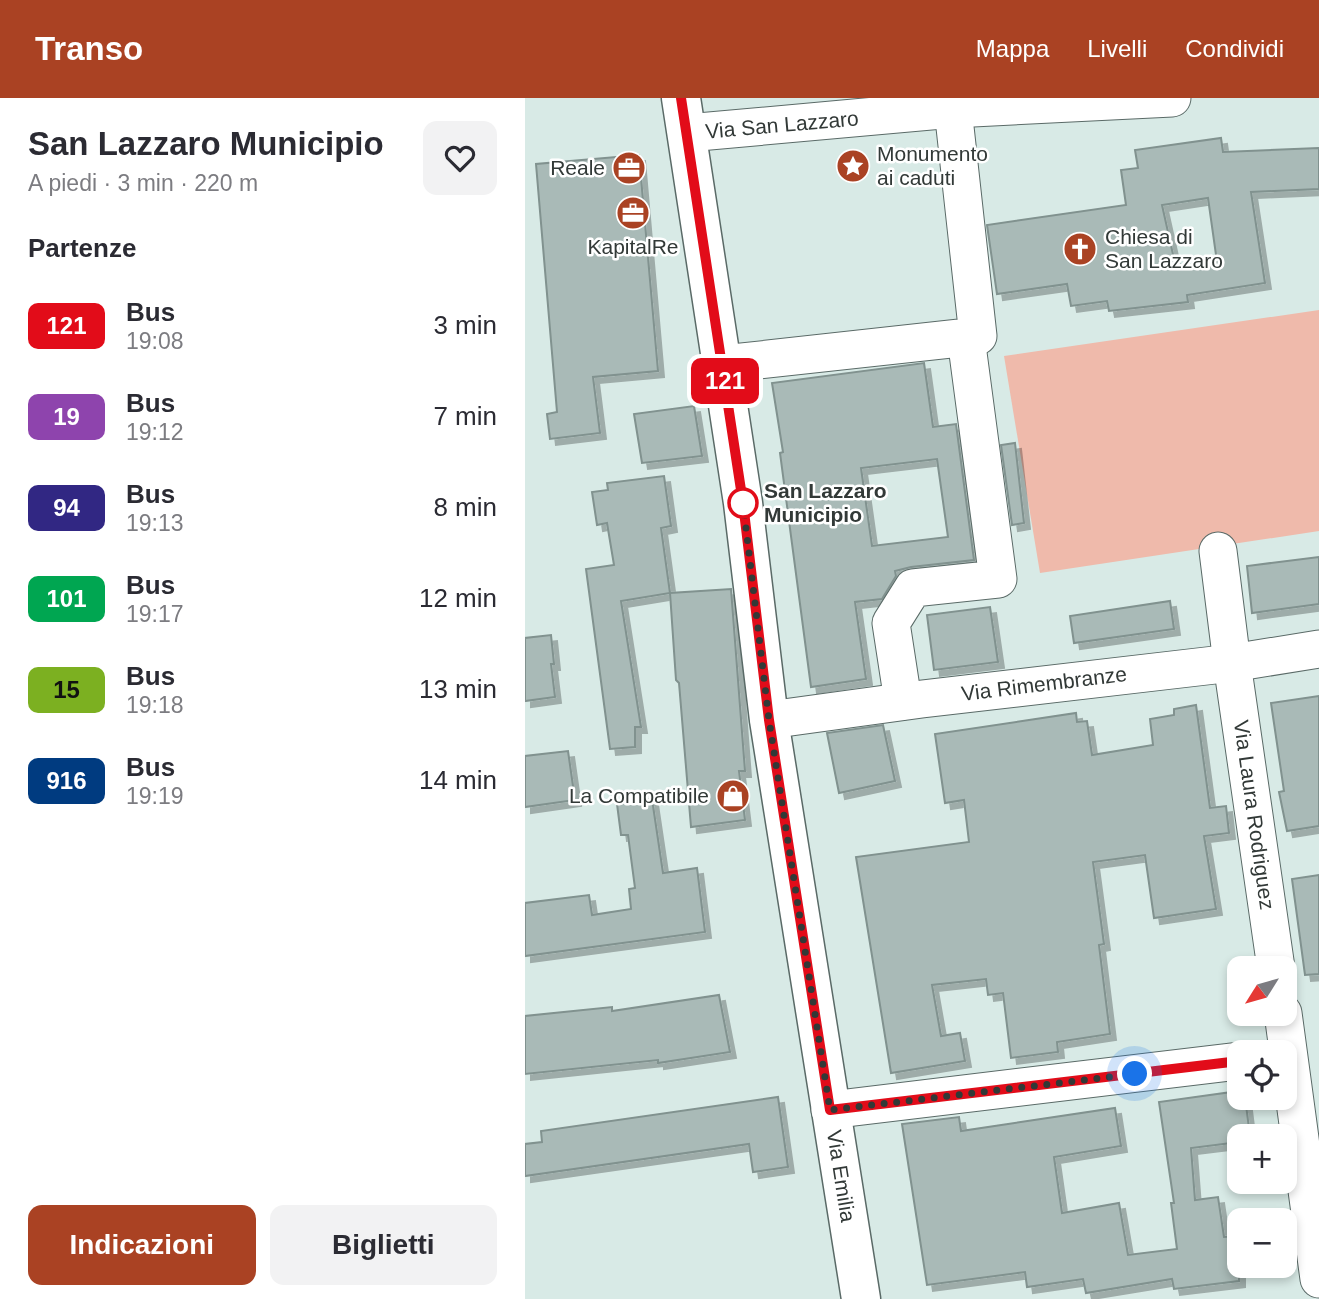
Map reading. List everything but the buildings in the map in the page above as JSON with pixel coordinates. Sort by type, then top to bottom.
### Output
[{"type":"main road","name":"Via Emilia","points":[[684,116],[743,503],[769,720],[862,1299]]},
{"type":"street","name":"Via San Lazzaro","points":[[684,116],[857,118],[971,105],[1172,98]]},
{"type":"street","points":[[723,364],[978,336],[971,105]]},
{"type":"street","points":[[903,701],[891,623],[913,588],[999,579],[965,338]]},
{"type":"street","name":"Via Laura Rodriguez","points":[[1218,551],[1231,663],[1274,956]]},
{"type":"street","name":"Via Rimembranze","points":[[769,720],[903,701],[1231,663],[1319,649]]},
{"type":"street","points":[[1288,1026],[1298,1055],[1319,1279]]},
{"type":"street","points":[[830,1110],[1227,1062]]},
{"type":"shaded area","points":[[1319,310],[1319,531],[1040,573],[1004,356]]},
{"type":"bus line","name":"121","points":[[681,98],[743,503],[769,720],[830,1110],[1227,1062]]},
{"type":"place","name":"Monumento ai caduti","points":[[853,166]]},
{"type":"place","name":"Reale","points":[[629,168]]},
{"type":"place","name":"KapitalRe","points":[[633,213]]},
{"type":"place","name":"Chiesa di San Lazzaro","points":[[1080,249]]},
{"type":"place","name":"San Lazzaro Municipio","points":[[743,503]]},
{"type":"place","name":"La Compatibile","points":[[733,796]]},
{"type":"route","points":[[743,503],[769,720],[830,1110],[1135,1074]]}]
